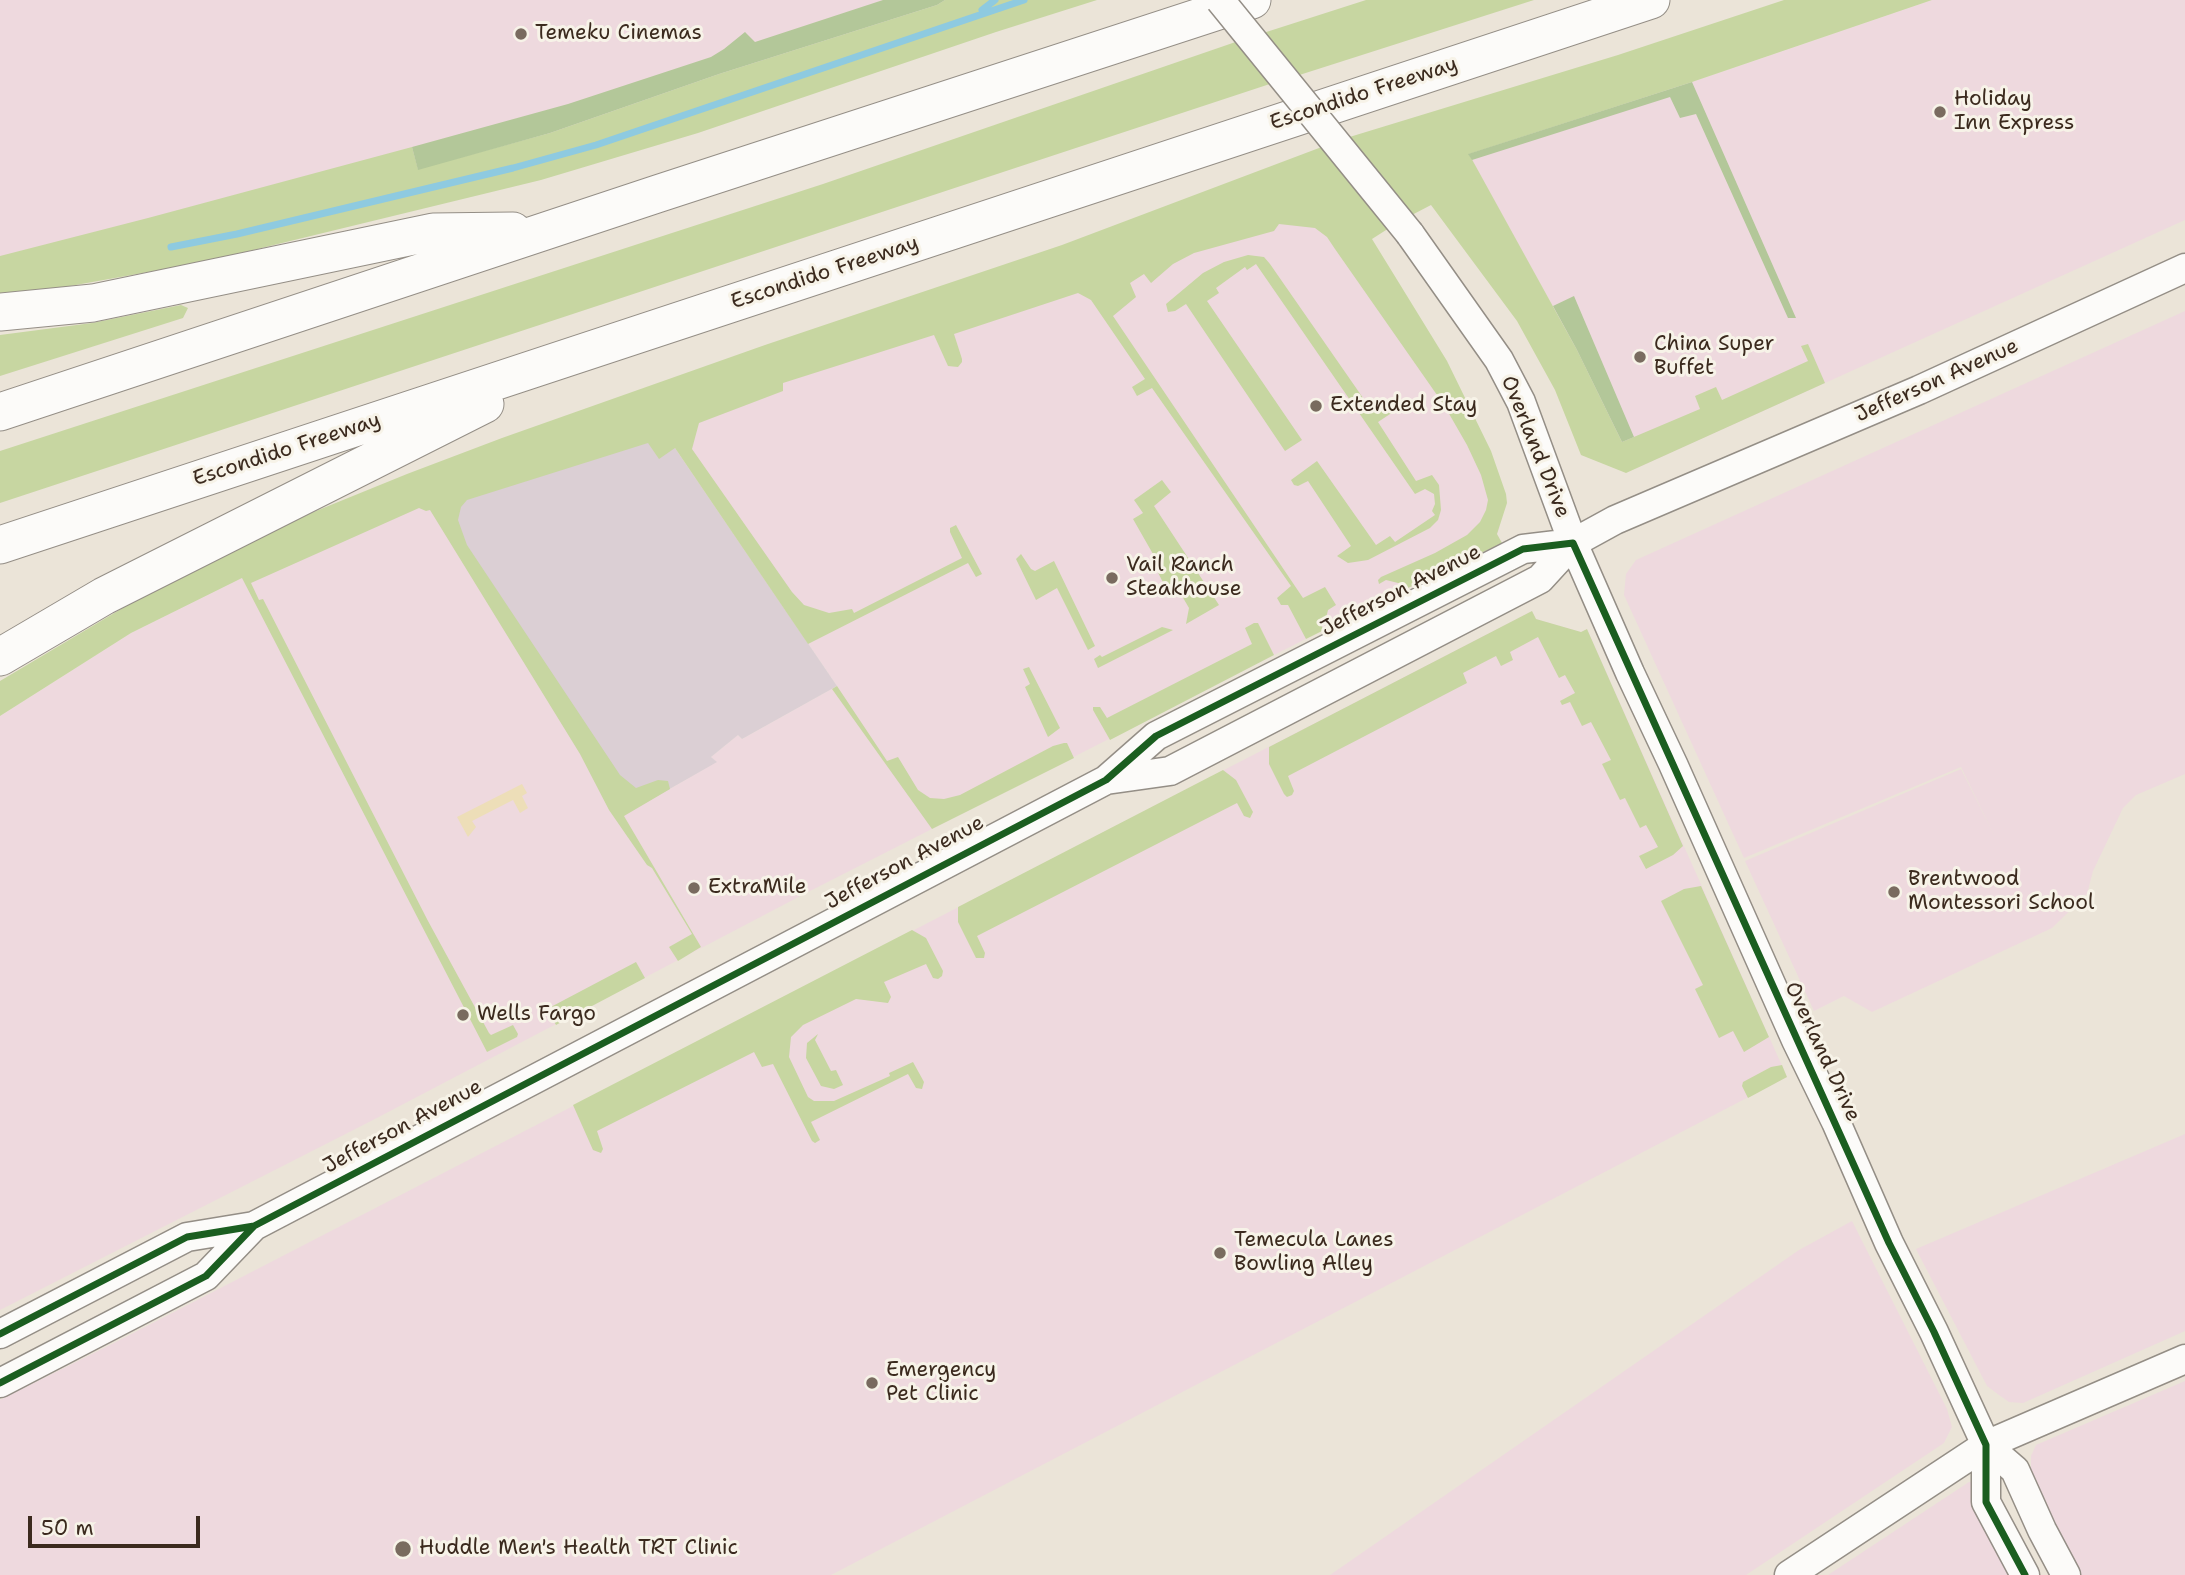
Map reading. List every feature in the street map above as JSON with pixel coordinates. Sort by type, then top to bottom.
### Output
[{"type":"highway","points":[[0,412],[1252,0]]},
{"type":"highway","name":"Escondido Freeway","points":[[0,545],[1651,0]]},
{"type":"highway","points":[[0,312],[93,303],[433,232],[549,230]]},
{"type":"highway","points":[[0,657],[104,596],[596,349]]},
{"type":"main road","name":"Overland Drive","points":[[1220,0],[1410,234],[1499,360],[1521,402],[1573,543],[1889,1243],[1934,1332],[1986,1446],[1986,1502],[2025,1575]]},
{"type":"main road","name":"Jefferson Avenue","points":[[1106,780],[1170,771],[1540,579],[1573,543],[1615,520],[1919,390],[2185,268]]},
{"type":"main road","name":"Jefferson Avenue","points":[[0,1334],[187,1237],[254,1226],[1106,780],[1156,736],[1370,625],[1523,549],[1573,543]]},
{"type":"main road","name":"Jefferson Avenue","points":[[0,1383],[206,1276],[254,1226]]},
{"type":"main road","points":[[41,1362],[71,1325],[134,1292],[140,1279],[135,1263]]},
{"type":"main road","points":[[1789,1575],[1986,1446],[2185,1359]]},
{"type":"main road","name":"Overland Drive","points":[[1986,1446],[2015,1470],[2066,1575]]},
{"type":"shaded area","points":[[0,0],[945,0],[937,5],[719,74],[550,133],[0,279]]},
{"type":"shaded area","points":[[1932,0],[2185,0],[2185,220],[1635,469],[1577,350],[1468,154],[1692,82]]},
{"type":"shaded area","points":[[1313,208],[1464,422],[1500,527],[1497,534],[1502,543],[1333,625],[810,891],[373,1120],[0,1310],[0,716],[131,633],[272,563],[429,497],[670,789],[716,762],[711,757],[738,735],[742,739],[837,686],[675,448],[681,411]]},
{"type":"shaded area","points":[[2185,311],[2185,774],[2136,795],[2123,808],[2093,871],[2087,894],[2052,928],[1872,1012],[1844,996],[1814,1011],[1745,861],[1961,769],[1995,837],[1961,767],[1744,858],[1624,595],[1626,574],[1636,560]]},
{"type":"shaded area","points":[[681,411],[675,448],[837,686],[742,739],[738,735],[711,757],[717,762],[624,815],[429,497]]},
{"type":"shaded area","points":[[1532,611],[1536,619],[1581,632],[1587,629],[1787,1077],[831,1575],[0,1575],[0,1400]]},
{"type":"shaded area","points":[[2185,1134],[2185,1331],[2023,1403],[2009,1402],[1987,1386],[1916,1249]]},
{"type":"shaded area","points":[[1852,1221],[1947,1409],[1952,1427],[1944,1443],[1746,1575],[1330,1575],[1799,1250]]},
{"type":"shaded area","points":[[2185,1381],[2185,1575],[2076,1575],[2031,1470],[2031,1456],[2036,1445]]},
{"type":"shaded area","points":[[1969,1482],[1983,1484],[2024,1575],[1828,1575]]},
{"type":"green space","points":[[883,0],[945,0],[937,5],[719,74],[550,133],[418,170],[412,147],[568,104],[711,57],[745,32],[755,42]]},
{"type":"green space","points":[[945,0],[1097,0],[698,133],[541,180],[204,262],[59,288],[0,293],[0,256],[412,147],[418,169],[550,133],[719,74],[937,5]]},
{"type":"green space","points":[[1366,0],[1534,0],[1290,78],[1257,35]]},
{"type":"green space","points":[[1784,0],[1932,0],[1469,154],[1577,350],[1622,442],[1700,409],[1695,396],[1716,387],[1722,400],[1808,361],[1801,346],[1808,344],[1825,383],[1626,473],[1581,455],[1555,390],[1517,321],[1431,205],[1408,217],[1343,139],[1618,55]]},
{"type":"green space","points":[[1253,36],[1288,78],[0,503],[0,451],[823,184]]},
{"type":"green space","points":[[1692,82],[1796,318],[1788,318],[1696,114],[1680,118],[1670,97],[1472,160],[1468,154]]},
{"type":"green space","points":[[1327,145],[1397,223],[1372,239],[1447,361],[1491,451],[1506,494],[1507,503],[1497,534],[1502,543],[1406,589],[1402,584],[1386,580],[1379,584],[1381,577],[1435,553],[1467,535],[1480,522],[1488,500],[1481,475],[1444,405],[1327,237],[1315,228],[1279,224],[1274,231],[1194,253],[1173,264],[1151,283],[1144,274],[1130,283],[1136,297],[1113,316],[1303,598],[1325,587],[1336,605],[1328,610],[1325,622],[1321,625],[1324,630],[1306,639],[1288,605],[1281,605],[1277,598],[1291,586],[1152,388],[1137,396],[1132,387],[1145,379],[1091,300],[1078,293],[954,334],[962,359],[958,367],[948,366],[934,335],[783,383],[783,391],[699,423],[692,449],[792,592],[804,605],[829,613],[852,609],[854,613],[962,558],[950,532],[950,528],[956,525],[982,574],[976,577],[968,563],[808,644],[675,448],[659,459],[648,443],[467,500],[461,507],[458,520],[467,545],[620,775],[636,788],[658,780],[668,781],[670,789],[624,816],[701,947],[678,961],[669,947],[692,934],[652,868],[647,865],[609,810],[580,754],[430,510],[419,508],[251,583],[259,600],[263,599],[428,921],[489,1033],[491,1035],[513,1025],[518,1034],[487,1052],[242,578],[131,633],[0,716],[0,681],[158,587],[217,556],[316,511],[502,438],[765,345],[1062,245]]},
{"type":"green space","points":[[1248,255],[1264,257],[1270,264],[1370,408],[1385,399],[1393,409],[1393,412],[1378,422],[1416,481],[1432,475],[1439,485],[1441,510],[1438,520],[1430,528],[1368,560],[1348,563],[1337,556],[1351,546],[1308,481],[1298,486],[1291,480],[1317,461],[1376,545],[1390,536],[1395,542],[1435,515],[1432,511],[1435,504],[1434,494],[1425,489],[1415,494],[1256,264],[1247,270],[1245,267],[1216,288],[1219,293],[1207,301],[1302,440],[1285,451],[1186,304],[1168,312],[1166,304],[1203,273],[1224,262]]},
{"type":"green space","points":[[1574,296],[1634,437],[1622,442],[1553,306]]},
{"type":"green space","points":[[181,305],[188,308],[183,318],[0,376],[0,335],[92,323]]},
{"type":"green space","points":[[1162,480],[1171,492],[1154,506],[1219,605],[1186,624],[1189,608],[1182,596],[1172,592],[1169,594],[1153,563],[1157,561],[1133,519],[1143,513],[1134,500]]},
{"type":"green space","points":[[1021,554],[1035,571],[1054,561],[1095,646],[1088,650],[1057,588],[1036,600],[1016,559]]},
{"type":"green space","points":[[1532,611],[1536,619],[1581,632],[1587,629],[1683,846],[1673,855],[1646,869],[1639,856],[1658,847],[1646,825],[1640,828],[1625,798],[1620,800],[1602,764],[1611,760],[1591,722],[1582,726],[1570,702],[1562,705],[1560,701],[1575,693],[1565,675],[1559,678],[1538,637],[1510,652],[1513,660],[1501,666],[1496,656],[1463,673],[1467,683],[1288,776],[1294,791],[1287,797],[1284,794],[1269,764],[1269,747]]},
{"type":"green space","points":[[1258,623],[1274,655],[1110,740],[1093,707],[1100,707],[1107,718],[1252,644],[1245,628]]},
{"type":"green space","points":[[1162,627],[1173,630],[1098,668],[1094,659],[1100,655],[1102,657]]},
{"type":"green space","points":[[1029,667],[1060,728],[1048,737],[1025,687],[1030,684],[1023,669]]},
{"type":"green space","points":[[837,686],[887,761],[898,757],[918,790],[930,798],[944,799],[960,795],[1053,746],[1067,743],[1074,758],[932,829],[832,689]]},
{"type":"green space","points":[[1223,770],[1236,780],[1253,812],[1250,818],[1244,816],[1237,803],[977,936],[985,953],[984,958],[976,958],[958,922],[958,907]]},
{"type":"green space","points":[[1701,886],[1769,1037],[1744,1052],[1733,1031],[1719,1038],[1695,989],[1703,985],[1661,901],[1684,889]]},
{"type":"green space","points":[[912,930],[926,938],[943,971],[942,976],[933,978],[926,964],[884,982],[891,997],[888,1003],[856,999],[803,1025],[791,1037],[789,1057],[808,1097],[814,1101],[834,1101],[890,1076],[889,1073],[913,1062],[924,1082],[922,1089],[916,1088],[908,1074],[811,1122],[820,1140],[815,1143],[773,1064],[762,1067],[754,1052],[597,1131],[603,1149],[601,1153],[593,1150],[573,1105]]},
{"type":"green space","points":[[636,962],[645,978],[556,1025],[547,1009]]},
{"type":"green space","points":[[818,1034],[815,1040],[831,1071],[836,1070],[843,1085],[834,1089],[821,1086],[806,1058],[807,1043]]},
{"type":"green space","points":[[1782,1065],[1787,1077],[1748,1098],[1742,1086],[1743,1082],[1771,1067]]},
{"type":"sand","points":[[522,784],[527,793],[522,796],[528,808],[520,813],[513,800],[472,821],[476,827],[468,837],[457,817]]},
{"type":"waterway","points":[[982,10],[995,0]]},
{"type":"waterway","points":[[171,247],[237,234],[513,168],[596,145],[1024,0]]},
{"type":"cycle path","points":[[0,1383],[206,1276],[254,1226],[1106,780],[1156,736],[1523,549],[1573,543],[1889,1243],[1986,1445],[1986,1502],[2025,1575]]},
{"type":"cycle path","points":[[0,1334],[187,1237],[254,1226]]},
{"type":"place","name":"Temeku Cinemas","points":[[521,34]]},
{"type":"place","name":"Holiday Inn Express","points":[[1940,112]]},
{"type":"place","name":"China Super Buffet","points":[[1640,357]]},
{"type":"place","name":"Extended Stay","points":[[1316,406]]},
{"type":"place","name":"Vail Ranch Steakhouse","points":[[1112,578]]},
{"type":"place","name":"ExtraMile","points":[[694,888]]},
{"type":"place","name":"Brentwood Montessori School","points":[[1894,892]]},
{"type":"place","name":"Wells Fargo","points":[[463,1015]]},
{"type":"place","name":"Temecula Lanes Bowling Alley","points":[[1220,1253]]},
{"type":"place","name":"Emergency Pet Clinic","points":[[872,1383]]},
{"type":"place","name":"Huddle Men's Health TRT Clinic","points":[[403,1549]]}]
